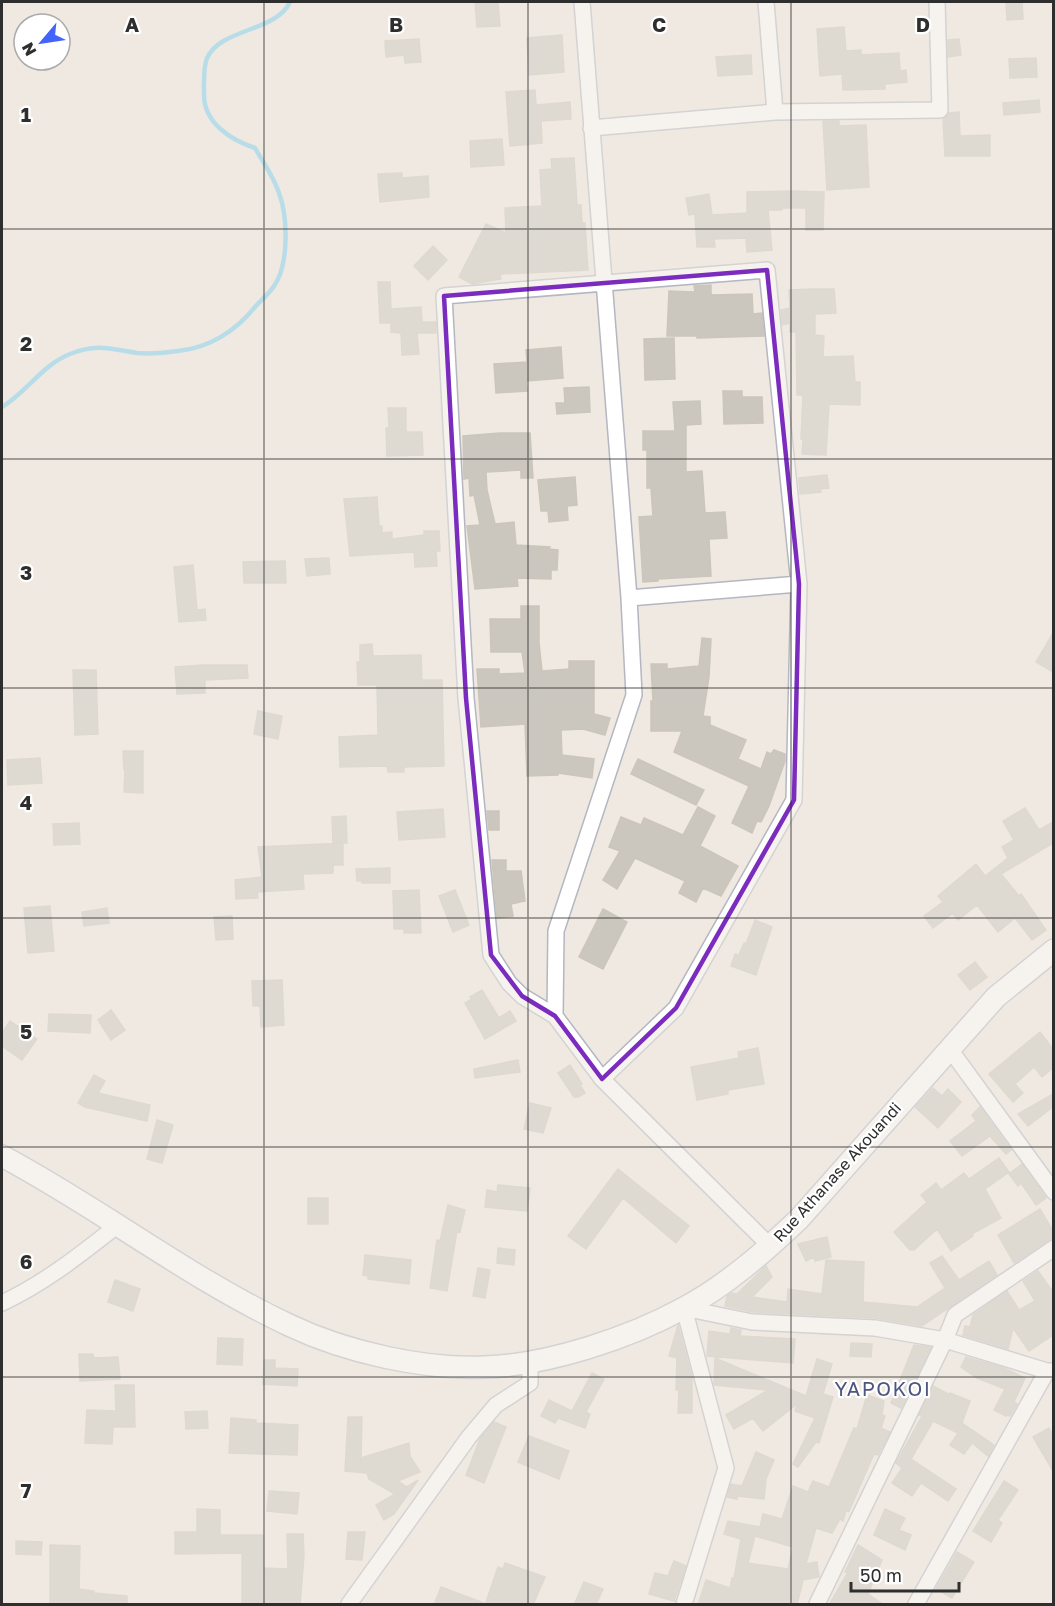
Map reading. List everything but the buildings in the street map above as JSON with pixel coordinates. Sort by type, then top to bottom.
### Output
[{"type":"street","points":[[555,1016],[556,931],[633,695],[628,598],[582,2]]},
{"type":"street","points":[[766,2],[775,112]]},
{"type":"street","points":[[591,128],[775,112],[940,110],[936,2]]},
{"type":"street","points":[[602,1079],[676,1008],[794,800],[799,584],[768,270],[444,296],[466,698],[491,955],[509,983],[555,1016],[602,1079],[770,1246]]},
{"type":"street","points":[[628,598],[799,584]]},
{"type":"street","name":"Rue Athanase Akouandi","points":[[2,1156],[45,1179],[225,1291],[292,1327],[386,1357],[435,1365],[485,1367],[530,1362],[625,1335],[684,1308],[727,1281],[799,1219],[996,997],[1053,950]]},
{"type":"street","points":[[949,1048],[1053,1192]]},
{"type":"street","points":[[2,1303],[26,1292],[64,1268],[118,1225]]},
{"type":"street","points":[[817,1605],[945,1341],[955,1315],[1053,1248]]},
{"type":"street","points":[[684,1605],[726,1468],[684,1308],[752,1322],[875,1328],[945,1341],[1050,1371],[916,1605]]},
{"type":"street","points":[[349,1605],[469,1437],[496,1405],[530,1383],[530,1362]]},
{"type":"highlighted area","points":[[767,270],[799,584],[794,800],[676,1008],[602,1079],[555,1016],[522,996],[491,955],[466,698],[444,296]]},
{"type":"waterway","points":[[2,407],[51,365],[70,354],[96,348],[158,353],[189,349],[211,342],[239,324],[272,289],[279,277],[286,241],[279,193],[255,148],[228,135],[220,129],[209,114],[205,105],[204,71],[207,58],[214,48],[236,35],[273,19],[283,12],[290,2]]},
{"type":"district","name":"YAPOKOI","points":[[883,1389]]}]
